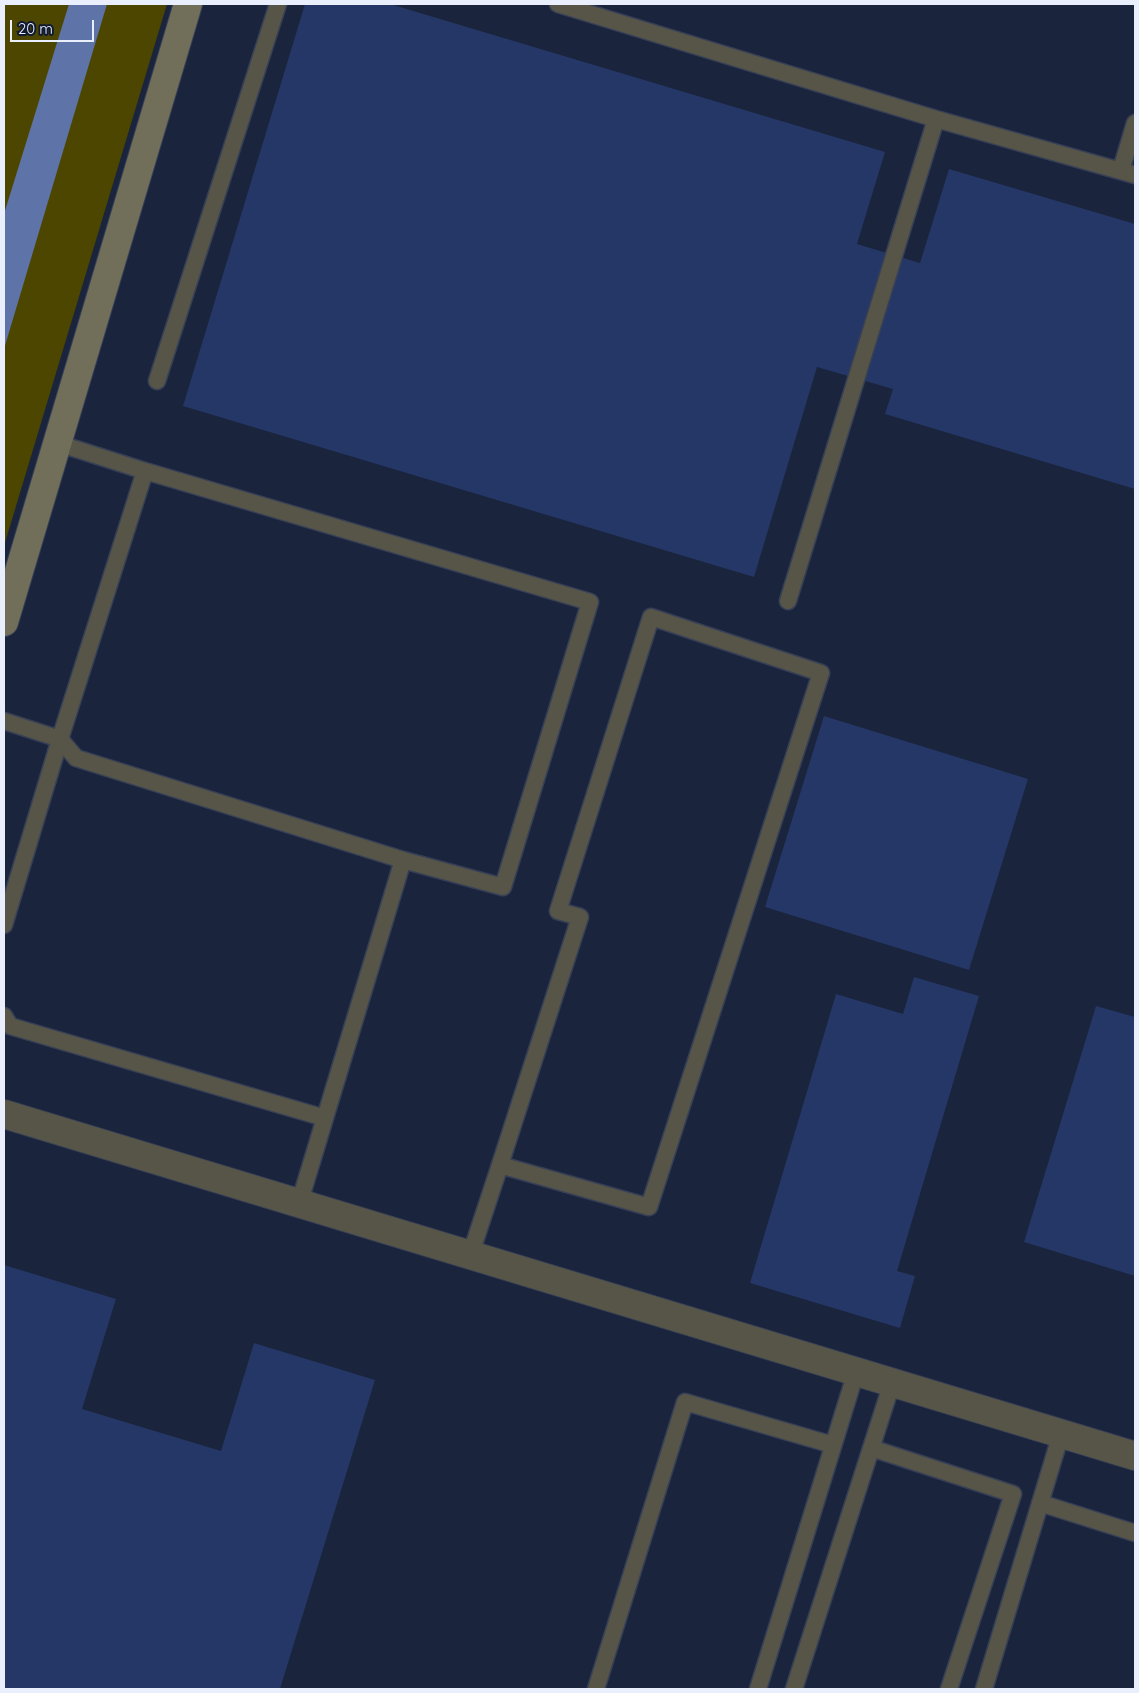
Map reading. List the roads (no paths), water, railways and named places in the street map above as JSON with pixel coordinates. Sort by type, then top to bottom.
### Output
[{"type":"main road","points":[[4,622],[188,4]]},
{"type":"street","points":[[4,1114],[1135,1456]]},
{"type":"lane","points":[[157,380],[278,4]]},
{"type":"lane","points":[[558,4],[936,119],[1128,173],[1135,123]]},
{"type":"lane","points":[[788,600],[936,119]]},
{"type":"lane","points":[[4,721],[60,739],[76,758],[403,860],[502,887],[590,602],[57,443]]},
{"type":"lane","points":[[4,925],[60,739],[145,470]]},
{"type":"lane","points":[[470,1256],[580,917],[558,911],[651,618],[821,673],[649,1207],[500,1165]]},
{"type":"lane","points":[[300,1204],[403,860]]},
{"type":"lane","points":[[4,1016],[10,1026],[325,1118]]},
{"type":"lane","points":[[758,1689],[856,1372]]},
{"type":"lane","points":[[794,1689],[892,1383]]},
{"type":"lane","points":[[596,1689],[685,1402],[833,1445]]},
{"type":"lane","points":[[984,1689],[1061,1434]]},
{"type":"lane","points":[[871,1448],[1013,1494],[949,1689]]},
{"type":"lane","points":[[1040,1503],[1135,1534]]},
{"type":"water","points":[[69,4],[107,4],[4,349],[4,214]]}]
